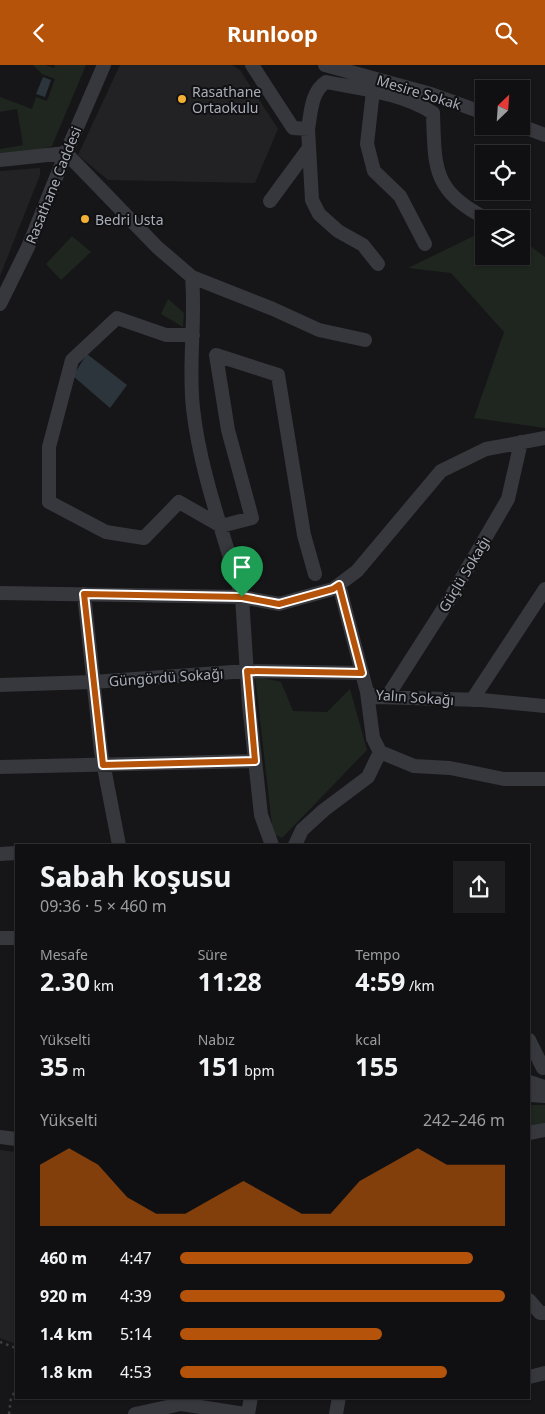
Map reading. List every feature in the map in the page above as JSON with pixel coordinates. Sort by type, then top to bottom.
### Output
[{"type":"street","name":"Rasathane Caddesi","points":[[0,304],[28,247],[104,65]]},
{"type":"street","points":[[252,65],[292,128],[308,129]]},
{"type":"street","name":"Mesire Sokak","points":[[325,65],[431,94],[475,110]]},
{"type":"street","points":[[378,264],[363,245],[338,231],[319,214],[312,200],[308,129],[313,100],[320,87],[326,82],[373,91],[417,103],[433,113],[435,165],[447,190],[475,212]]},
{"type":"street","points":[[373,91],[367,144],[374,171],[400,196],[425,244]]},
{"type":"street","points":[[530,129],[545,135]]},
{"type":"street","points":[[270,201],[309,148]]},
{"type":"street","points":[[0,160],[66,153],[158,247],[192,277],[273,309],[319,330],[365,340]]},
{"type":"street","points":[[192,277],[195,304],[193,408],[205,468],[242,597],[261,815],[272,844]]},
{"type":"street","points":[[193,335],[166,335],[117,318],[72,360],[49,447],[49,501],[106,532],[144,538],[179,502],[221,526],[252,518],[228,430],[216,355],[278,375],[304,535],[315,574]]},
{"type":"street","points":[[0,593],[242,597],[279,604],[333,589],[357,571],[441,471],[486,449],[545,438]]},
{"type":"street","name":"Güçlü Sokağı","points":[[388,697],[508,499],[521,442]]},
{"type":"street","name":"Yalın Sokağı","points":[[339,585],[367,692],[375,697],[472,700],[545,706]]},
{"type":"street","points":[[472,700],[545,589]]},
{"type":"street","points":[[84,594],[103,765],[119,844]]},
{"type":"street","name":"Güngördü Sokağı","points":[[0,685],[93,682],[247,671],[362,673]]},
{"type":"street","points":[[367,692],[373,738],[380,751],[414,766],[450,768],[504,779],[545,779]]},
{"type":"street","points":[[295,844],[302,830],[324,810],[368,777],[380,751]]},
{"type":"street","points":[[0,767],[255,761]]},
{"type":"street","points":[[0,854],[15,853]]},
{"type":"street","points":[[0,938],[15,938]]},
{"type":"street","points":[[530,1042],[544,1068]]},
{"type":"street","points":[[530,1082],[545,1087]]},
{"type":"street","points":[[530,1095],[545,1096]]},
{"type":"street","points":[[530,1133],[545,1130]]},
{"type":"street","points":[[0,1137],[15,1139]]},
{"type":"street","points":[[530,1301],[540,1313],[545,1313]]},
{"type":"street","points":[[530,1377],[545,1373]]},
{"type":"street","points":[[136,1414],[170,1410],[181,1404],[246,1414],[250,1399]]},
{"type":"street","points":[[336,1414],[339,1399]]},
{"type":"path","points":[[0,1342],[15,1348]]},
{"type":"path","points":[[9,1414],[11,1398],[15,1392]]},
{"type":"shaded area","points":[[33,65],[45,65],[54,68],[55,65],[86,65],[52,146],[39,150],[0,153],[0,149],[23,145],[17,109],[0,112],[0,97],[32,109],[36,97],[47,101],[55,79],[42,74]]},
{"type":"shaded area","name":"Rasathane Ortaokulu","points":[[120,65],[232,65],[240,70],[278,129],[255,183],[108,180],[78,155]]},
{"type":"shaded area","points":[[43,77],[51,80],[45,97],[36,94]]},
{"type":"shaded area","points":[[40,168],[40,175],[0,276],[0,171]]},
{"type":"shaded area","points":[[475,235],[475,265],[530,265],[530,246],[545,257],[545,428],[474,418],[504,332],[451,273],[408,268]]},
{"type":"shaded area","points":[[72,236],[91,252],[61,280],[46,264]]},
{"type":"shaded area","points":[[168,299],[184,313],[183,327],[161,314]]},
{"type":"shaded area","points":[[87,354],[127,385],[110,408],[73,376]]},
{"type":"shaded area","points":[[255,676],[281,682],[293,711],[327,712],[350,689],[367,750],[282,838],[273,834]]},
{"type":"shaded area","points":[[530,1105],[545,1105],[545,1124],[530,1127]]},
{"type":"shaded area","points":[[0,1150],[15,1152],[15,1344],[0,1338]]},
{"type":"place","name":"Rasathane Ortaokulu","points":[[182,99]]},
{"type":"place","name":"Bedri Usta","points":[[85,219]]},
{"type":"route","points":[[339,585],[362,673],[247,671],[248,705],[255,761],[103,765],[84,594],[242,597],[279,604],[333,589],[339,585]]}]
